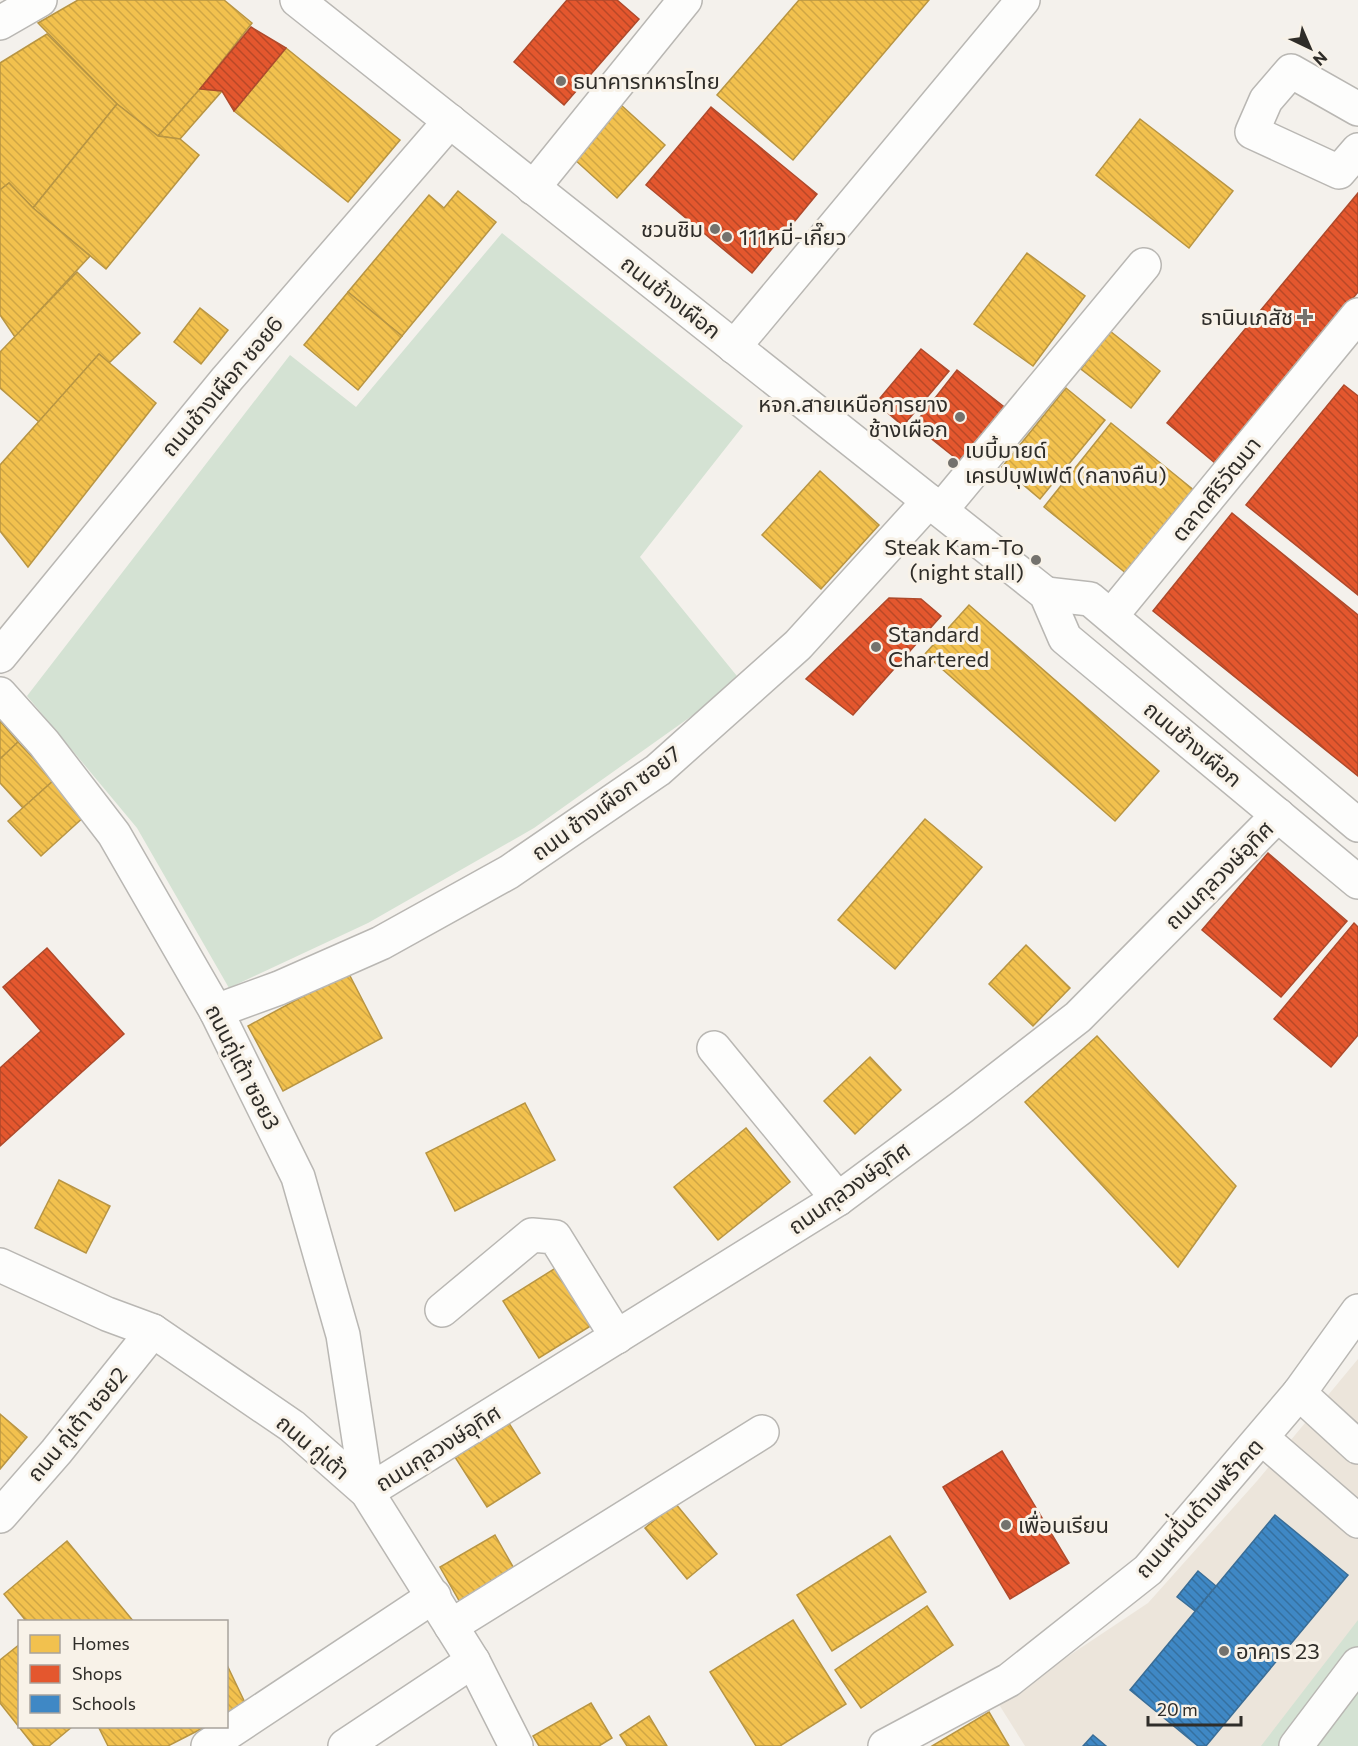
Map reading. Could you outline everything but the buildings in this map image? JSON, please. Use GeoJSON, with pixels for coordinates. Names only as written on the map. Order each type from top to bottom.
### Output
{"type":"FeatureCollection","features":[{"type":"Feature","properties":{"kind":"street"},"geometry":{"type":"LineString","coordinates":[[0,23],[40,0]]}},
{"type":"Feature","properties":{"kind":"street","name":"ถนนช้างเผือก"},"geometry":{"type":"LineString","coordinates":[[297,0],[1046,594],[1065,638],[1358,882]]}},
{"type":"Feature","properties":{"kind":"street"},"geometry":{"type":"LineString","coordinates":[[533,188],[685,0]]}},
{"type":"Feature","properties":{"kind":"street"},"geometry":{"type":"LineString","coordinates":[[734,347],[1023,0]]}},
{"type":"Feature","properties":{"kind":"street"},"geometry":{"type":"LineString","coordinates":[[1358,109],[1292,71],[1266,100],[1252,132],[1339,172],[1358,150]]}},
{"type":"Feature","properties":{"kind":"street","name":"ถนนช้างเผือก ซอย6"},"geometry":{"type":"LineString","coordinates":[[0,656],[226,379],[450,121]]}},
{"type":"Feature","properties":{"kind":"street","name":"ถนน ช้างเผือก ซอย7"},"geometry":{"type":"LineString","coordinates":[[216,1011],[279,988],[381,943],[509,873],[658,770],[798,645],[935,506],[1144,265]]}},
{"type":"Feature","properties":{"kind":"street","name":"ตลาดศิริวัฒนา"},"geometry":{"type":"LineString","coordinates":[[1111,616],[1358,315]]}},
{"type":"Feature","properties":{"kind":"street","name":"ถนนช้างเผือก"},"geometry":{"type":"LineString","coordinates":[[1046,594],[1090,599],[1358,825]]}},
{"type":"Feature","properties":{"kind":"street","name":"ถนนกู่เต้า ซอย3"},"geometry":{"type":"LineString","coordinates":[[0,694],[44,742],[114,834],[216,1011],[298,1177],[343,1335],[367,1492]]}},
{"type":"Feature","properties":{"kind":"street","name":"ถนนกุลวงษ์อุทิศ"},"geometry":{"type":"LineString","coordinates":[[367,1492],[838,1199],[1078,1017],[1278,815]]}},
{"type":"Feature","properties":{"kind":"street"},"geometry":{"type":"LineString","coordinates":[[714,1048],[838,1199]]}},
{"type":"Feature","properties":{"kind":"street"},"geometry":{"type":"LineString","coordinates":[[442,1310],[532,1235],[555,1237],[617,1337]]}},
{"type":"Feature","properties":{"kind":"street","name":"ถนน กู่เต้า"},"geometry":{"type":"LineString","coordinates":[[0,1265],[107,1314],[153,1331],[292,1426],[367,1492],[434,1596],[472,1661],[516,1746]]}},
{"type":"Feature","properties":{"kind":"street","name":"ถนนหมื่่นด้ามพร้าคต"},"geometry":{"type":"LineString","coordinates":[[885,1746],[1009,1680],[1148,1570],[1299,1393],[1358,1311]]}},
{"type":"Feature","properties":{"kind":"street","name":"ถนน กู่เต้า ซอย2"},"geometry":{"type":"LineString","coordinates":[[0,1515],[56,1452],[153,1331]]}},
{"type":"Feature","properties":{"kind":"street"},"geometry":{"type":"LineString","coordinates":[[1299,1393],[1358,1447]]}},
{"type":"Feature","properties":{"kind":"street"},"geometry":{"type":"LineString","coordinates":[[451,1626],[762,1432]]}},
{"type":"Feature","properties":{"kind":"street"},"geometry":{"type":"LineString","coordinates":[[1262,1438],[1358,1521]]}},
{"type":"Feature","properties":{"kind":"street"},"geometry":{"type":"LineString","coordinates":[[208,1746],[434,1596]]}},
{"type":"Feature","properties":{"kind":"street"},"geometry":{"type":"LineString","coordinates":[[345,1746],[472,1661]]}},
{"type":"Feature","properties":{"kind":"street"},"geometry":{"type":"LineString","coordinates":[[1296,1746],[1358,1664]]}},
{"type":"Feature","properties":{"kind":"shaded area"},"geometry":{"type":"Polygon","coordinates":[[[1358,1359],[1358,1746],[1025,1746],[998,1703],[1148,1603],[1257,1481],[1358,1359]]]}},
{"type":"Feature","properties":{"kind":"green space"},"geometry":{"type":"Polygon","coordinates":[[[502,233],[743,426],[640,557],[741,681],[534,828],[368,923],[229,988],[137,828],[27,696],[290,355],[356,407],[502,233]]]}},
{"type":"Feature","properties":{"kind":"green space"},"geometry":{"type":"Polygon","coordinates":[[[1358,1620],[1358,1746],[1261,1746],[1358,1620]]]}},
{"type":"Feature","properties":{"kind":"place","name":"ธนาคารทหารไทย"},"geometry":{"type":"Point","coordinates":[561,81]}},
{"type":"Feature","properties":{"kind":"place","name":"ชวนชิม"},"geometry":{"type":"Point","coordinates":[715,229]}},
{"type":"Feature","properties":{"kind":"place","name":"111หมี่-เกี๊ยว"},"geometry":{"type":"Point","coordinates":[727,237]}},
{"type":"Feature","properties":{"kind":"place","name":"ธานินเภสัช"},"geometry":{"type":"Point","coordinates":[1305,317]}},
{"type":"Feature","properties":{"kind":"place","name":"หจก.สายเหนือการยาง ช้างเผือก"},"geometry":{"type":"Point","coordinates":[960,417]}},
{"type":"Feature","properties":{"kind":"place","name":"เบบี้มายด์ เครปบุฟเฟต์ (กลางคืน)"},"geometry":{"type":"Point","coordinates":[953,463]}},
{"type":"Feature","properties":{"kind":"place","name":"Steak Kam-To (night stall)"},"geometry":{"type":"Point","coordinates":[1036,560]}},
{"type":"Feature","properties":{"kind":"place","name":"Standard Chartered"},"geometry":{"type":"Point","coordinates":[876,647]}},
{"type":"Feature","properties":{"kind":"place","name":"เพื่อนเรียน"},"geometry":{"type":"Point","coordinates":[1006,1525]}},
{"type":"Feature","properties":{"kind":"place","name":"อาคาร 23"},"geometry":{"type":"Point","coordinates":[1224,1651]}}]}
